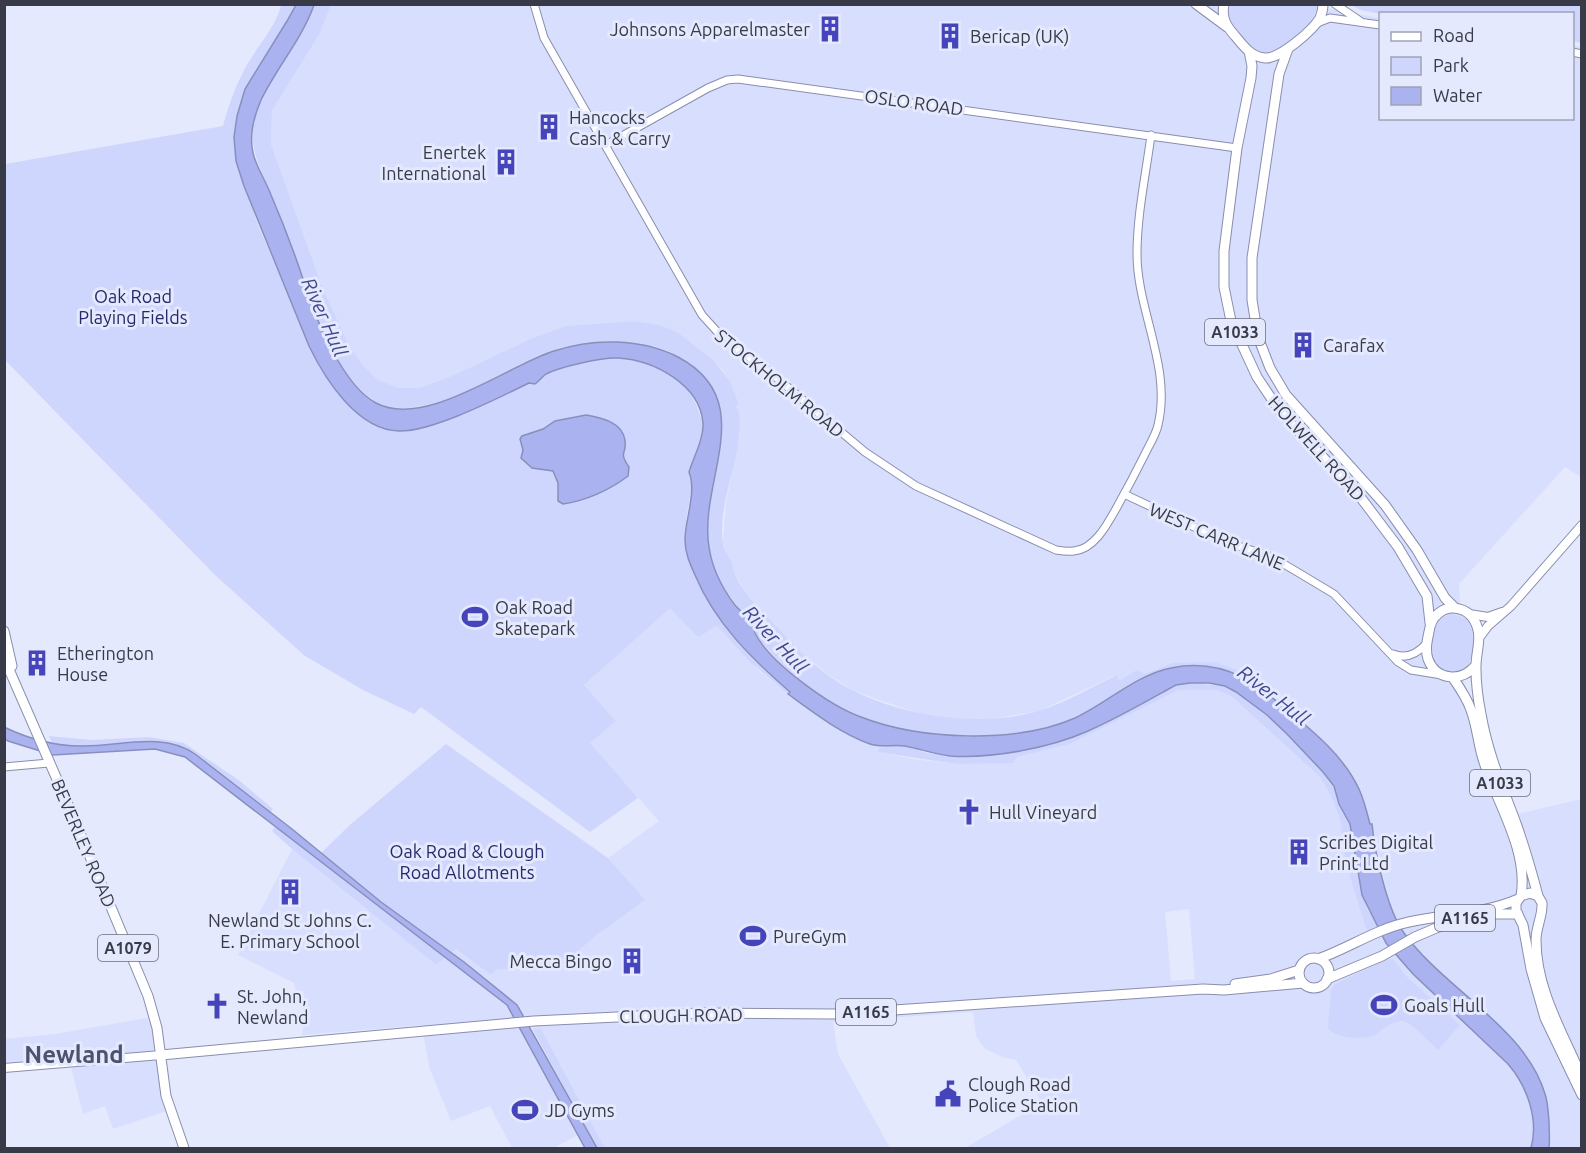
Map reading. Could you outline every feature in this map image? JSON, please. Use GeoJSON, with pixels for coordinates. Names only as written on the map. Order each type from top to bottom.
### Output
{"type":"FeatureCollection","features":[{"type":"Feature","properties":{"kind":"main road"},"geometry":{"type":"LineString","coordinates":[[1196,4],[1227,27],[1249,51],[1259,57],[1269,58],[1288,49],[1317,23],[1322,14],[1323,4]]}},
{"type":"Feature","properties":{"kind":"main road"},"geometry":{"type":"LineString","coordinates":[[1224,4],[1223,14],[1227,27]]}},
{"type":"Feature","properties":{"kind":"main road","name":"HOLWELL ROAD"},"geometry":{"type":"LineString","coordinates":[[1288,49],[1279,74],[1252,258],[1252,300],[1258,337],[1270,368],[1286,395],[1385,505],[1417,550],[1444,598],[1455,608]]}},
{"type":"Feature","properties":{"kind":"main road","name":"HOLWELL ROAD"},"geometry":{"type":"LineString","coordinates":[[1249,51],[1252,66],[1251,78],[1237,148],[1223,262],[1225,298],[1235,331],[1257,377],[1281,413],[1358,494],[1398,547],[1427,596],[1430,623]]}},
{"type":"Feature","properties":{"kind":"main road"},"geometry":{"type":"LineString","coordinates":[[1479,638],[1488,626],[1511,606],[1581,525]]}},
{"type":"Feature","properties":{"kind":"main road"},"geometry":{"type":"LineString","coordinates":[[1469,614],[1488,617],[1497,615],[1511,606]]}},
{"type":"Feature","properties":{"kind":"main road"},"geometry":{"type":"LineString","coordinates":[[1430,623],[1442,611],[1455,608]]}},
{"type":"Feature","properties":{"kind":"main road","name":"A1033"},"geometry":{"type":"LineString","coordinates":[[1455,608],[1469,614]]}},
{"type":"Feature","properties":{"kind":"main road"},"geometry":{"type":"LineString","coordinates":[[1469,614],[1476,622],[1479,638]]}},
{"type":"Feature","properties":{"kind":"main road","name":"A1033"},"geometry":{"type":"LineString","coordinates":[[1430,623],[1427,643],[1429,662],[1442,675]]}},
{"type":"Feature","properties":{"kind":"main road","name":"BEVERLEY ROAD"},"geometry":{"type":"LineString","coordinates":[[4,631],[14,677]]}},
{"type":"Feature","properties":{"kind":"main road","name":"A1033"},"geometry":{"type":"LineString","coordinates":[[1479,638],[1475,666],[1481,718],[1491,759],[1516,825],[1538,896]]}},
{"type":"Feature","properties":{"kind":"main road","name":"BEVERLEY ROAD"},"geometry":{"type":"LineString","coordinates":[[4,658],[148,996],[157,1028],[166,1096],[183,1149]]}},
{"type":"Feature","properties":{"kind":"main road"},"geometry":{"type":"LineString","coordinates":[[1442,675],[1453,678],[1466,674],[1475,666]]}},
{"type":"Feature","properties":{"kind":"main road","name":"A1033"},"geometry":{"type":"LineString","coordinates":[[1453,678],[1467,698],[1483,761],[1511,832],[1523,874],[1519,898]]}},
{"type":"Feature","properties":{"kind":"main road"},"geometry":{"type":"LineString","coordinates":[[1581,1078],[1549,1004],[1541,978],[1536,941],[1542,903],[1538,896],[1530,893],[1519,898],[1516,907],[1527,944],[1531,969],[1545,1018],[1581,1095]]}},
{"type":"Feature","properties":{"kind":"main road","name":"A1165"},"geometry":{"type":"LineString","coordinates":[[1299,970],[1306,960],[1318,959],[1373,934],[1408,922],[1497,906],[1519,898]]}},
{"type":"Feature","properties":{"kind":"main road"},"geometry":{"type":"LineString","coordinates":[[1519,915],[1531,920],[1541,913]]}},
{"type":"Feature","properties":{"kind":"main road","name":"A1165"},"geometry":{"type":"LineString","coordinates":[[1303,984],[1311,988],[1318,987],[1325,983],[1327,978],[1382,956],[1415,937],[1448,923],[1474,916],[1519,915]]}},
{"type":"Feature","properties":{"kind":"main road"},"geometry":{"type":"LineString","coordinates":[[1318,959],[1328,968],[1327,978]]}},
{"type":"Feature","properties":{"kind":"main road"},"geometry":{"type":"LineString","coordinates":[[1299,970],[1299,977],[1303,984]]}},
{"type":"Feature","properties":{"kind":"main road","name":"CLOUGH ROAD"},"geometry":{"type":"LineString","coordinates":[[160,1055],[512,1023],[700,1013],[836,1014],[1203,989],[1271,979],[1299,970]]}},
{"type":"Feature","properties":{"kind":"main road","name":"CLOUGH ROAD"},"geometry":{"type":"LineString","coordinates":[[1203,989],[1224,990],[1303,984]]}},
{"type":"Feature","properties":{"kind":"main road"},"geometry":{"type":"LineString","coordinates":[[4,1068],[160,1055]]}},
{"type":"Feature","properties":{"kind":"street","name":"STOCKHOLM ROAD"},"geometry":{"type":"LineString","coordinates":[[534,4],[544,38],[702,315],[722,337],[772,374],[865,452],[916,486],[1056,550],[1077,551],[1092,544],[1109,521],[1157,430],[1161,404],[1160,382],[1138,276],[1137,253],[1138,229],[1151,135]]}},
{"type":"Feature","properties":{"kind":"street"},"geometry":{"type":"LineString","coordinates":[[1335,4],[1363,23]]}},
{"type":"Feature","properties":{"kind":"street"},"geometry":{"type":"LineString","coordinates":[[1317,23],[1330,18],[1379,25]]}},
{"type":"Feature","properties":{"kind":"street","name":"OSLO ROAD"},"geometry":{"type":"LineString","coordinates":[[606,145],[708,88],[727,80],[738,79],[1237,148]]}},
{"type":"Feature","properties":{"kind":"street","name":"WEST CARR LANE"},"geometry":{"type":"LineString","coordinates":[[1124,494],[1226,542],[1272,557],[1334,594],[1398,662],[1411,670],[1442,675]]}},
{"type":"Feature","properties":{"kind":"street"},"geometry":{"type":"LineString","coordinates":[[1388,651],[1397,656],[1410,656],[1421,650],[1427,643]]}},
{"type":"Feature","properties":{"kind":"street"},"geometry":{"type":"LineString","coordinates":[[4,767],[48,759]]}},
{"type":"Feature","properties":{"kind":"shaded area"},"geometry":{"type":"Polygon","coordinates":[[[331,5],[1230,5],[1228,9],[1314,16],[1318,7],[1379,18],[1379,120],[1574,120],[1574,46],[1581,47],[1581,477],[1565,467],[1459,584],[1461,616],[1453,614],[1460,673],[1475,709],[1484,751],[1509,816],[1581,799],[1581,1148],[1549,1148],[1545,1092],[1525,1054],[1474,1002],[1436,969],[1403,932],[1392,909],[1372,824],[1353,779],[1328,746],[1260,688],[1237,675],[1240,671],[1172,663],[1144,674],[1135,673],[1119,681],[1116,675],[1039,711],[991,719],[965,720],[928,716],[879,700],[853,690],[826,673],[796,648],[746,593],[735,575],[723,542],[726,502],[740,436],[735,408],[739,404],[730,381],[722,370],[680,334],[633,321],[565,326],[419,388],[398,388],[377,379],[361,363],[349,345],[323,289],[271,144],[272,111],[320,33],[331,5]]]}},
{"type":"Feature","properties":{"kind":"shaded area"},"geometry":{"type":"Polygon","coordinates":[[[670,607],[698,636],[717,626],[760,672],[815,714],[848,735],[881,747],[878,752],[913,759],[956,764],[1017,757],[1070,744],[1179,690],[1216,690],[1232,697],[1320,777],[1330,794],[1340,819],[1367,930],[1378,927],[1386,943],[1413,974],[1519,1077],[1531,1107],[1533,1128],[1531,1148],[965,1148],[1042,1103],[1016,1060],[1002,1057],[984,1048],[976,1036],[973,1012],[833,1022],[838,1054],[890,1148],[605,1148],[541,1030],[533,1030],[533,1020],[515,1022],[578,1135],[553,1148],[512,1148],[490,1106],[451,1121],[429,1067],[422,1025],[302,1035],[306,1009],[303,991],[296,991],[294,983],[238,955],[292,849],[436,965],[456,949],[491,975],[496,970],[563,964],[644,900],[608,858],[659,821],[589,743],[616,721],[584,685],[670,607]],[[1189,909],[1165,912],[1171,981],[1195,979],[1189,909]]]}},
{"type":"Feature","properties":{"kind":"shaded area"},"geometry":{"type":"Polygon","coordinates":[[[158,1016],[172,1109],[113,1129],[105,1106],[83,1114],[69,1059],[6,1062],[4,1039],[55,1034],[158,1016]]]}},
{"type":"Feature","properties":{"kind":"green space","name":"Oak Road Playing Fields"},"geometry":{"type":"Polygon","coordinates":[[[281,5],[296,5],[245,89],[234,137],[236,161],[259,227],[318,364],[331,384],[358,412],[375,424],[398,431],[419,429],[476,408],[529,383],[535,383],[545,375],[565,367],[605,358],[645,363],[662,371],[680,381],[689,391],[697,406],[703,424],[686,520],[761,667],[790,692],[788,694],[750,662],[717,626],[698,637],[670,608],[584,685],[616,721],[590,743],[638,798],[590,832],[421,707],[414,714],[363,690],[305,656],[216,576],[5,360],[5,164],[223,126],[239,79],[279,13],[281,5]],[[586,415],[555,421],[520,439],[522,454],[530,466],[552,471],[558,483],[558,501],[619,483],[628,464],[623,457],[625,443],[617,431],[610,423],[586,415]]]}},
{"type":"Feature","properties":{"kind":"green space"},"geometry":{"type":"Polygon","coordinates":[[[314,5],[331,5],[320,33],[272,111],[271,144],[323,289],[349,345],[361,363],[377,379],[398,388],[419,388],[565,326],[633,321],[660,325],[680,334],[713,360],[730,381],[739,404],[735,407],[738,409],[740,426],[738,442],[722,526],[723,545],[736,577],[756,605],[813,663],[847,687],[872,699],[899,708],[957,718],[1013,717],[1048,708],[1117,675],[1119,681],[1137,670],[1144,674],[1172,663],[1214,662],[1240,671],[1237,675],[1211,668],[1188,666],[1168,669],[1133,685],[1074,718],[1031,731],[980,736],[955,735],[906,730],[884,725],[848,712],[800,681],[760,640],[751,622],[722,584],[713,564],[708,543],[708,523],[719,458],[721,415],[716,396],[705,379],[677,356],[652,346],[627,346],[530,361],[462,393],[431,404],[396,409],[370,398],[346,373],[320,329],[253,144],[256,111],[263,95],[308,20],[314,5]]]}},
{"type":"Feature","properties":{"kind":"green space"},"geometry":{"type":"Polygon","coordinates":[[[1230,5],[1318,5],[1318,7],[1310,23],[1275,53],[1267,53],[1249,45],[1235,30],[1229,13],[1230,5]]]}},
{"type":"Feature","properties":{"kind":"green space"},"geometry":{"type":"Polygon","coordinates":[[[1351,5],[1581,5],[1581,43],[1574,41],[1574,12],[1379,14],[1351,5]]]}},
{"type":"Feature","properties":{"kind":"green space"},"geometry":{"type":"Polygon","coordinates":[[[1453,614],[1469,622],[1474,642],[1472,658],[1465,670],[1449,674],[1441,669],[1435,660],[1432,637],[1436,626],[1443,618],[1453,614]]]}},
{"type":"Feature","properties":{"kind":"green space"},"geometry":{"type":"Polygon","coordinates":[[[1190,683],[1225,686],[1236,692],[1267,715],[1287,734],[1334,786],[1339,804],[1350,824],[1367,908],[1378,927],[1367,931],[1347,867],[1340,819],[1320,777],[1232,697],[1216,690],[1179,690],[1070,744],[1017,757],[1013,763],[956,764],[877,752],[881,747],[887,745],[906,746],[927,753],[952,756],[1015,751],[1059,742],[1176,685],[1190,683]]]}},
{"type":"Feature","properties":{"kind":"green space"},"geometry":{"type":"Polygon","coordinates":[[[49,736],[91,740],[149,737],[184,743],[240,781],[273,809],[270,813],[187,749],[159,742],[82,747],[53,745],[49,736]]]}},
{"type":"Feature","properties":{"kind":"green space","name":"Oak Road & Clough Road Allotments"},"geometry":{"type":"Polygon","coordinates":[[[446,744],[608,858],[645,900],[597,935],[563,964],[496,970],[491,975],[456,949],[451,953],[320,854],[351,824],[446,744]]]}},
{"type":"Feature","properties":{"kind":"green space"},"geometry":{"type":"Polygon","coordinates":[[[276,826],[446,957],[436,965],[292,849],[272,831],[276,826]]]}},
{"type":"Feature","properties":{"kind":"green space","name":"Goals Hull"},"geometry":{"type":"Polygon","coordinates":[[[1393,959],[1407,977],[1460,1025],[1438,1050],[1415,1028],[1401,1021],[1372,1036],[1361,1038],[1342,1036],[1328,1028],[1331,990],[1335,984],[1385,960],[1393,959]]]}},
{"type":"Feature","properties":{"kind":"green space"},"geometry":{"type":"Polygon","coordinates":[[[541,1029],[605,1148],[597,1148],[533,1030],[541,1029]]]}},
{"type":"Feature","properties":{"kind":"water"},"geometry":{"type":"Polygon","coordinates":[[[296,5],[314,5],[303,30],[274,76],[256,112],[252,139],[253,153],[285,229],[324,335],[342,368],[364,394],[376,403],[396,409],[418,408],[465,392],[554,351],[601,342],[633,343],[678,357],[703,375],[716,396],[721,419],[720,444],[708,522],[710,555],[722,585],[735,605],[751,622],[763,645],[787,670],[833,703],[861,717],[885,725],[911,731],[968,736],[1025,732],[1075,718],[1146,677],[1180,666],[1216,668],[1234,673],[1252,683],[1313,732],[1344,764],[1352,776],[1362,797],[1370,824],[1372,824],[1383,881],[1398,923],[1420,953],[1502,1029],[1535,1070],[1547,1100],[1549,1148],[1531,1148],[1533,1126],[1530,1103],[1521,1082],[1508,1064],[1413,974],[1386,943],[1362,895],[1350,824],[1339,804],[1334,786],[1287,734],[1267,715],[1236,692],[1225,686],[1209,683],[1176,685],[1110,721],[1073,737],[1002,754],[950,756],[905,746],[870,744],[838,728],[788,694],[790,692],[736,639],[703,592],[688,558],[685,540],[692,488],[689,472],[700,442],[703,423],[700,409],[693,397],[672,377],[659,369],[632,360],[602,359],[552,371],[535,384],[529,383],[465,413],[413,430],[399,431],[384,428],[369,422],[356,412],[333,387],[309,346],[236,161],[234,137],[245,89],[296,5]]]}},
{"type":"Feature","properties":{"kind":"water"},"geometry":{"type":"Polygon","coordinates":[[[586,415],[605,419],[620,429],[625,440],[623,455],[629,467],[628,476],[597,494],[563,504],[558,501],[558,483],[553,471],[532,468],[521,458],[523,450],[520,439],[555,421],[586,415]]]}},
{"type":"Feature","properties":{"kind":"water"},"geometry":{"type":"Polygon","coordinates":[[[4,727],[32,738],[61,745],[95,746],[154,742],[182,747],[195,754],[381,902],[464,962],[517,1005],[597,1148],[585,1148],[507,1005],[185,757],[155,749],[53,755],[8,741],[5,739],[4,727]]]}},
{"type":"Feature","properties":{"kind":"place","name":"Johnsons Apparelmaster"},"geometry":{"type":"Point","coordinates":[830,29]}},
{"type":"Feature","properties":{"kind":"place","name":"Bericap (UK)"},"geometry":{"type":"Point","coordinates":[950,36]}},
{"type":"Feature","properties":{"kind":"place","name":"Hancocks Cash & Carry"},"geometry":{"type":"Point","coordinates":[549,127]}},
{"type":"Feature","properties":{"kind":"place","name":"Enertek International"},"geometry":{"type":"Point","coordinates":[506,162]}},
{"type":"Feature","properties":{"kind":"place","name":"Carafax"},"geometry":{"type":"Point","coordinates":[1303,345]}},
{"type":"Feature","properties":{"kind":"place","name":"Oak Road Skatepark"},"geometry":{"type":"Point","coordinates":[475,617]}},
{"type":"Feature","properties":{"kind":"place","name":"Etherington House"},"geometry":{"type":"Point","coordinates":[37,663]}},
{"type":"Feature","properties":{"kind":"place","name":"Hull Vineyard"},"geometry":{"type":"Point","coordinates":[969,812]}},
{"type":"Feature","properties":{"kind":"place","name":"Scribes Digital Print Ltd"},"geometry":{"type":"Point","coordinates":[1299,852]}},
{"type":"Feature","properties":{"kind":"place","name":"Newland St Johns C. E. Primary School"},"geometry":{"type":"Point","coordinates":[290,892]}},
{"type":"Feature","properties":{"kind":"place","name":"PureGym"},"geometry":{"type":"Point","coordinates":[753,936]}},
{"type":"Feature","properties":{"kind":"place","name":"Mecca Bingo"},"geometry":{"type":"Point","coordinates":[632,961]}},
{"type":"Feature","properties":{"kind":"place","name":"Goals Hull"},"geometry":{"type":"Point","coordinates":[1384,1005]}},
{"type":"Feature","properties":{"kind":"place","name":"St. John, Newland"},"geometry":{"type":"Point","coordinates":[217,1006]}},
{"type":"Feature","properties":{"kind":"place","name":"Clough Road Police Station"},"geometry":{"type":"Point","coordinates":[948,1094]}},
{"type":"Feature","properties":{"kind":"place","name":"JD Gyms"},"geometry":{"type":"Point","coordinates":[525,1110]}},
{"type":"Feature","properties":{"kind":"district","name":"Newland"},"geometry":{"type":"Point","coordinates":[74,1054]}},
{"type":"Feature","properties":{"kind":"water label","name":"River Hull"},"geometry":{"type":"Point","coordinates":[325,317]}},
{"type":"Feature","properties":{"kind":"water label","name":"River Hull"},"geometry":{"type":"Point","coordinates":[776,639]}},
{"type":"Feature","properties":{"kind":"water label","name":"River Hull"},"geometry":{"type":"Point","coordinates":[1274,695]}}]}
